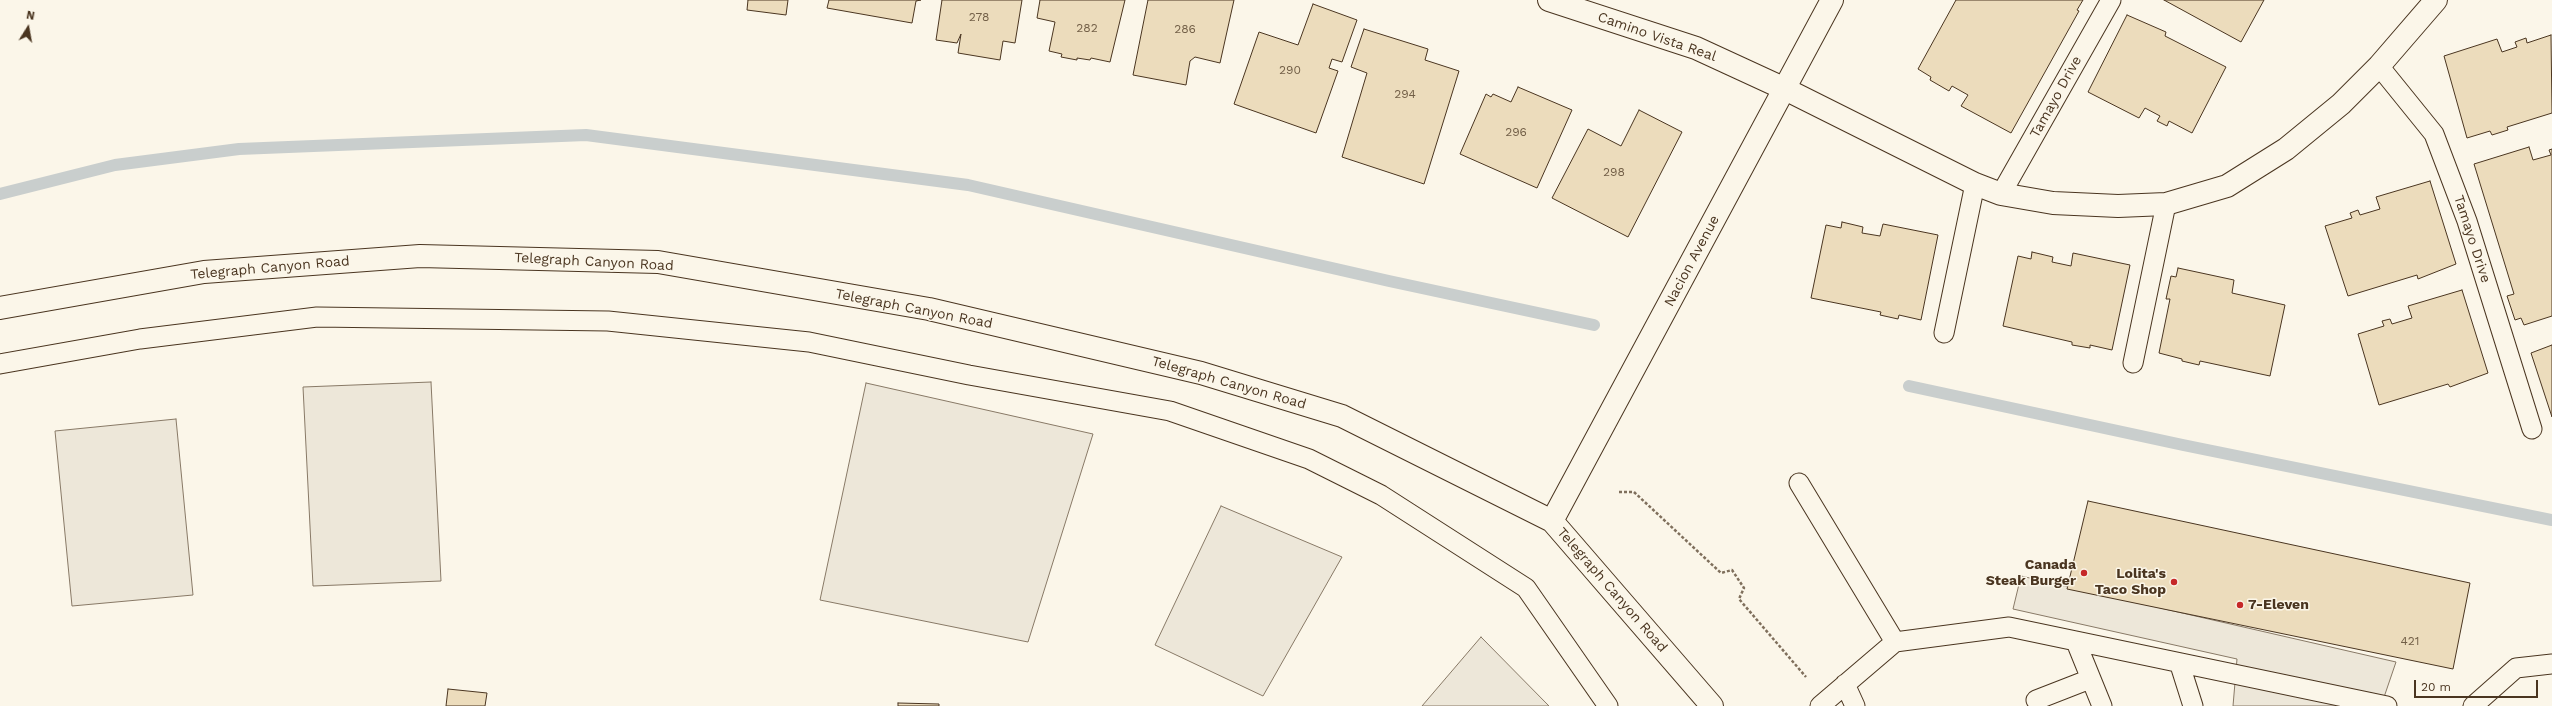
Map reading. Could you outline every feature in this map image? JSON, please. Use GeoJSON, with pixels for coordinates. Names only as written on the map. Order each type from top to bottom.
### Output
{"type":"FeatureCollection","features":[{"type":"Feature","properties":{"kind":"street","name":"Camino Vista Real"},"geometry":{"type":"LineString","coordinates":[[1549,0],[1696,48],[1785,89]]}},
{"type":"Feature","properties":{"kind":"street","name":"Nacion Avenue"},"geometry":{"type":"LineString","coordinates":[[1552,521],[1832,0]]}},
{"type":"Feature","properties":{"kind":"street"},"geometry":{"type":"LineString","coordinates":[[1785,89],[1974,184],[2001,194],[2053,203],[2118,206],[2166,204],[2227,186],[2286,149],[2341,104],[2379,66],[2436,0]]}},
{"type":"Feature","properties":{"kind":"street","name":"Telegraph Canyon Road"},"geometry":{"type":"LineString","coordinates":[[0,308],[204,272],[420,256],[658,262],[929,310],[1201,373],[1342,416],[1552,521],[1708,705]]}},
{"type":"Feature","properties":{"kind":"lane","name":"Tamayo Drive"},"geometry":{"type":"LineString","coordinates":[[2001,194],[2111,0]]}},
{"type":"Feature","properties":{"kind":"lane","name":"Tamayo Drive"},"geometry":{"type":"LineString","coordinates":[[2379,66],[2434,134],[2467,221],[2532,429]]}},
{"type":"Feature","properties":{"kind":"lane"},"geometry":{"type":"LineString","coordinates":[[1944,333],[1974,184]]}},
{"type":"Feature","properties":{"kind":"lane"},"geometry":{"type":"LineString","coordinates":[[2133,363],[2166,204]]}},
{"type":"Feature","properties":{"kind":"lane"},"geometry":{"type":"LineString","coordinates":[[0,364],[140,339],[317,317],[608,321],[809,342],[969,375],[1170,411],[1309,459],[1381,495],[1526,588],[1608,706]]}},
{"type":"Feature","properties":{"kind":"lane"},"geometry":{"type":"LineString","coordinates":[[1799,483],[1895,642]]}},
{"type":"Feature","properties":{"kind":"lane"},"geometry":{"type":"LineString","coordinates":[[1822,704],[1895,642],[2009,627],[2180,665],[2387,706]]}},
{"type":"Feature","properties":{"kind":"lane"},"geometry":{"type":"LineString","coordinates":[[2076,642],[2102,706]]}},
{"type":"Feature","properties":{"kind":"lane"},"geometry":{"type":"LineString","coordinates":[[2474,706],[2516,668],[2552,664]]}},
{"type":"Feature","properties":{"kind":"lane"},"geometry":{"type":"LineString","coordinates":[[2180,665],[2194,706]]}},
{"type":"Feature","properties":{"kind":"lane"},"geometry":{"type":"LineString","coordinates":[[2036,700],[2090,679]]}},
{"type":"Feature","properties":{"kind":"lane"},"geometry":{"type":"LineString","coordinates":[[1845,684],[1855,706]]}},
{"type":"Feature","properties":{"kind":"path"},"geometry":{"type":"LineString","coordinates":[[1618,492],[1634,492],[1721,573],[1732,570],[1744,588],[1739,599],[1793,660],[1822,704]]}},
{"type":"Feature","properties":{"kind":"shaded area"},"geometry":{"type":"Polygon","coordinates":[[[431,382],[441,581],[313,586],[303,387],[431,382]]]}},
{"type":"Feature","properties":{"kind":"shaded area"},"geometry":{"type":"Polygon","coordinates":[[[866,383],[1093,434],[1028,642],[820,600],[866,383]]]}},
{"type":"Feature","properties":{"kind":"shaded area"},"geometry":{"type":"Polygon","coordinates":[[[176,419],[193,595],[72,606],[55,431],[176,419]]]}},
{"type":"Feature","properties":{"kind":"shaded area"},"geometry":{"type":"Polygon","coordinates":[[[1221,506],[1342,557],[1263,696],[1155,645],[1221,506]]]}},
{"type":"Feature","properties":{"kind":"shaded area"},"geometry":{"type":"Polygon","coordinates":[[[2021,576],[2396,662],[2381,706],[2233,706],[2237,659],[2013,609],[2021,576]]]}},
{"type":"Feature","properties":{"kind":"shaded area"},"geometry":{"type":"Polygon","coordinates":[[[1481,637],[1549,706],[1422,706],[1481,637]]]}},
{"type":"Feature","properties":{"kind":"building"},"geometry":{"type":"Polygon","coordinates":[[[748,0],[788,0],[786,15],[747,10],[748,0]]]}},
{"type":"Feature","properties":{"kind":"building"},"geometry":{"type":"Polygon","coordinates":[[[829,0],[921,0],[916,1],[912,23],[827,8],[829,0]]]}},
{"type":"Feature","properties":{"kind":"building"},"geometry":{"type":"Polygon","coordinates":[[[942,0],[1022,0],[1015,43],[1003,41],[1000,60],[958,53],[961,34],[957,43],[936,40],[942,0]]]}},
{"type":"Feature","properties":{"kind":"building"},"geometry":{"type":"Polygon","coordinates":[[[1040,0],[1125,0],[1110,62],[1091,58],[1090,60],[1077,58],[1077,60],[1061,57],[1062,54],[1049,51],[1055,22],[1037,18],[1040,0]]]}},
{"type":"Feature","properties":{"kind":"building"},"geometry":{"type":"Polygon","coordinates":[[[1148,0],[1234,0],[1220,63],[1195,57],[1190,61],[1186,85],[1133,75],[1148,0]]]}},
{"type":"Feature","properties":{"kind":"building"},"geometry":{"type":"Polygon","coordinates":[[[1956,0],[2083,0],[2077,10],[2079,11],[2011,133],[1961,106],[1968,95],[1952,86],[1949,91],[1930,80],[1931,77],[1918,69],[1956,0]]]}},
{"type":"Feature","properties":{"kind":"building"},"geometry":{"type":"Polygon","coordinates":[[[2164,0],[2264,0],[2241,42],[2164,0]]]}},
{"type":"Feature","properties":{"kind":"building"},"geometry":{"type":"Polygon","coordinates":[[[1313,4],[1357,20],[1342,62],[1332,59],[1329,68],[1338,71],[1316,133],[1234,104],[1259,32],[1298,45],[1313,4]]]}},
{"type":"Feature","properties":{"kind":"building"},"geometry":{"type":"Polygon","coordinates":[[[2127,15],[2166,32],[2165,36],[2226,67],[2192,133],[2169,121],[2167,126],[2157,121],[2160,116],[2145,108],[2139,118],[2088,92],[2127,15]]]}},
{"type":"Feature","properties":{"kind":"building"},"geometry":{"type":"Polygon","coordinates":[[[1364,29],[1428,49],[1425,60],[1459,71],[1424,184],[1342,157],[1367,73],[1351,67],[1364,29]]]}},
{"type":"Feature","properties":{"kind":"building"},"geometry":{"type":"Polygon","coordinates":[[[2551,35],[2552,113],[2507,127],[2508,130],[2492,135],[2490,131],[2467,138],[2444,56],[2497,39],[2502,52],[2517,47],[2515,42],[2526,38],[2527,43],[2551,35]]]}},
{"type":"Feature","properties":{"kind":"building"},"geometry":{"type":"Polygon","coordinates":[[[1518,87],[1572,110],[1537,188],[1460,154],[1486,94],[1491,97],[1493,94],[1511,102],[1518,87]]]}},
{"type":"Feature","properties":{"kind":"building"},"geometry":{"type":"Polygon","coordinates":[[[1639,110],[1682,132],[1628,237],[1552,198],[1588,129],[1621,146],[1639,110]]]}},
{"type":"Feature","properties":{"kind":"building"},"geometry":{"type":"Polygon","coordinates":[[[2529,147],[2533,160],[2551,155],[2549,150],[2552,149],[2552,316],[2524,325],[2521,318],[2515,320],[2507,296],[2514,294],[2474,164],[2529,147]]]}},
{"type":"Feature","properties":{"kind":"building"},"geometry":{"type":"Polygon","coordinates":[[[2430,181],[2456,264],[2418,279],[2417,275],[2348,296],[2325,226],[2352,218],[2350,213],[2358,210],[2360,215],[2380,209],[2376,197],[2430,181]]]}},
{"type":"Feature","properties":{"kind":"building"},"geometry":{"type":"Polygon","coordinates":[[[1842,222],[1863,227],[1862,233],[1880,236],[1883,224],[1938,235],[1921,320],[1899,315],[1898,319],[1880,315],[1881,312],[1811,298],[1826,225],[1841,228],[1842,222]]]}},
{"type":"Feature","properties":{"kind":"building"},"geometry":{"type":"Polygon","coordinates":[[[2032,252],[2053,257],[2052,262],[2071,266],[2073,253],[2130,265],[2112,350],[2090,345],[2090,348],[2072,345],[2072,342],[2003,326],[2018,256],[2031,259],[2032,252]]]}},
{"type":"Feature","properties":{"kind":"building"},"geometry":{"type":"Polygon","coordinates":[[[2178,268],[2234,280],[2232,293],[2285,305],[2270,376],[2200,361],[2199,365],[2159,353],[2170,299],[2166,299],[2171,276],[2176,277],[2178,268]]]}},
{"type":"Feature","properties":{"kind":"building"},"geometry":{"type":"Polygon","coordinates":[[[2462,290],[2488,373],[2450,387],[2448,384],[2379,405],[2358,334],[2384,326],[2382,321],[2390,319],[2392,324],[2412,318],[2408,306],[2462,290]]]}},
{"type":"Feature","properties":{"kind":"building"},"geometry":{"type":"Polygon","coordinates":[[[2552,345],[2552,417],[2531,353],[2552,345]]]}},
{"type":"Feature","properties":{"kind":"building"},"geometry":{"type":"Polygon","coordinates":[[[2088,501],[2470,583],[2453,669],[2067,589],[2088,501]]]}},
{"type":"Feature","properties":{"kind":"building"},"geometry":{"type":"Polygon","coordinates":[[[448,689],[487,693],[485,706],[446,706],[448,689]]]}},
{"type":"Feature","properties":{"kind":"building"},"geometry":{"type":"Polygon","coordinates":[[[898,703],[939,704],[939,706],[898,706],[898,703]]]}},
{"type":"Feature","properties":{"kind":"waterway"},"geometry":{"type":"LineString","coordinates":[[0,194],[115,165],[239,149],[586,135],[968,185],[1389,281],[1594,325]]}},
{"type":"Feature","properties":{"kind":"waterway"},"geometry":{"type":"LineString","coordinates":[[1909,386],[2183,445],[2552,520]]}},
{"type":"Feature","properties":{"kind":"place","name":"Canada Steak Burger"},"geometry":{"type":"Point","coordinates":[2084,573]}},
{"type":"Feature","properties":{"kind":"place","name":"Lolita's Taco Shop"},"geometry":{"type":"Point","coordinates":[2174,582]}},
{"type":"Feature","properties":{"kind":"place","name":"7-Eleven"},"geometry":{"type":"Point","coordinates":[2240,605]}}]}
